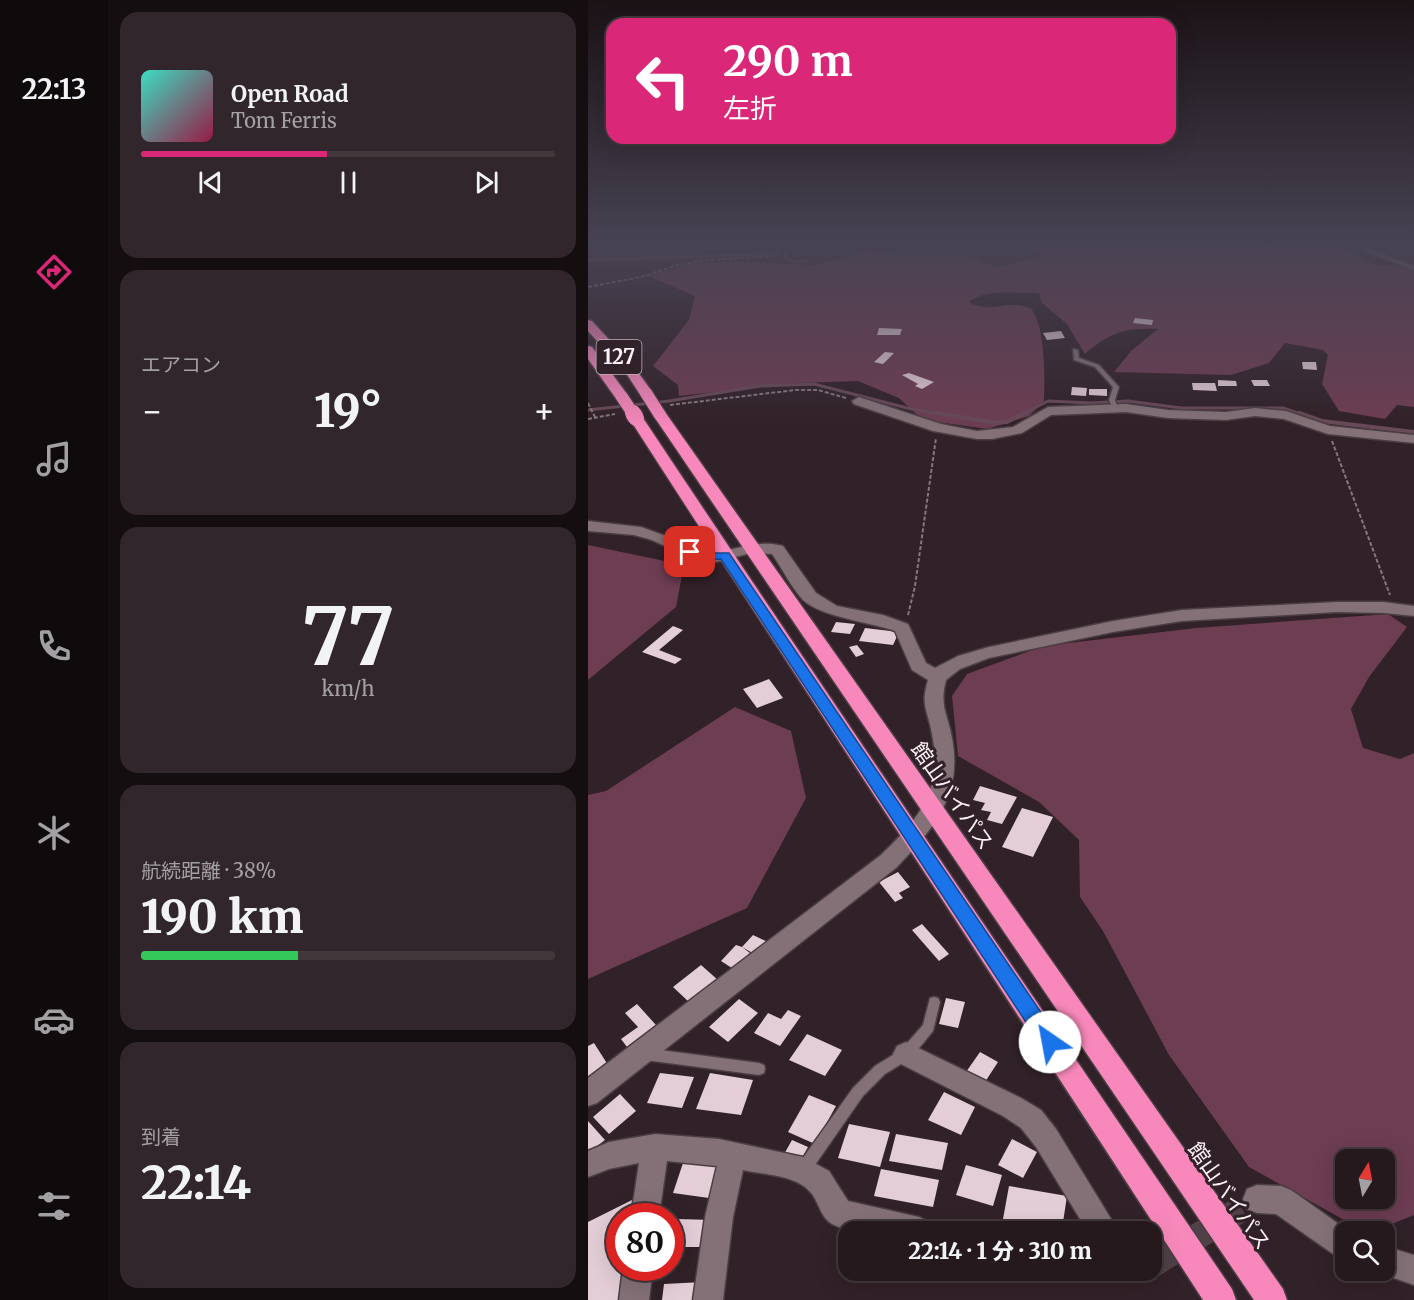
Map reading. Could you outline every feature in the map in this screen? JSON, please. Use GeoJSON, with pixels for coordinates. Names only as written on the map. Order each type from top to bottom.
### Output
{"type":"FeatureCollection","features":[{"type":"Feature","properties":{"kind":"highway","name":"館山バイパス"},"geometry":{"type":"LineString","coordinates":[[588,324],[631,371],[646,393],[665,410],[751,548],[1272,1300]]}},
{"type":"Feature","properties":{"kind":"highway","name":"127"},"geometry":{"type":"LineString","coordinates":[[588,350],[622,397],[625,416],[724,555],[832,718],[914,836],[1221,1300]]}},
{"type":"Feature","properties":{"kind":"street"},"geometry":{"type":"LineString","coordinates":[[859,401],[938,428],[977,435],[992,435],[1017,430],[1048,411],[1114,405],[1168,414],[1226,416],[1255,412],[1286,415],[1328,430],[1414,439]]}},
{"type":"Feature","properties":{"kind":"street"},"geometry":{"type":"LineString","coordinates":[[588,526],[635,530],[690,552],[707,556],[724,555],[751,548],[777,549],[810,597],[832,610],[877,619],[902,628],[918,666],[938,678]]}},
{"type":"Feature","properties":{"kind":"street"},"geometry":{"type":"LineString","coordinates":[[588,1094],[889,861],[914,836],[933,812],[940,795],[945,772],[941,730],[934,711],[938,678],[950,666],[980,655],[1076,634],[1204,614],[1320,608],[1395,608],[1414,611]]}},
{"type":"Feature","properties":{"kind":"street"},"geometry":{"type":"LineString","coordinates":[[906,1054],[1012,1107],[1031,1119],[1098,1221]]}},
{"type":"Feature","properties":{"kind":"street"},"geometry":{"type":"LineString","coordinates":[[588,1164],[626,1152],[655,1147],[686,1148],[733,1155],[803,1170],[822,1184],[827,1190],[832,1206],[840,1213],[873,1221]]}},
{"type":"Feature","properties":{"kind":"street"},"geometry":{"type":"LineString","coordinates":[[647,1203],[655,1147]]}},
{"type":"Feature","properties":{"kind":"street"},"geometry":{"type":"LineString","coordinates":[[708,1300],[719,1217],[733,1155]]}},
{"type":"Feature","properties":{"kind":"street"},"geometry":{"type":"LineString","coordinates":[[1257,1199],[1281,1200],[1335,1238]]}},
{"type":"Feature","properties":{"kind":"street"},"geometry":{"type":"LineString","coordinates":[[1395,1264],[1414,1270]]}},
{"type":"Feature","properties":{"kind":"street"},"geometry":{"type":"LineString","coordinates":[[634,1300],[636,1281]]}},
{"type":"Feature","properties":{"kind":"lane"},"geometry":{"type":"LineString","coordinates":[[1075,350],[1076,359],[1097,366],[1116,387],[1114,405]]}},
{"type":"Feature","properties":{"kind":"lane"},"geometry":{"type":"LineString","coordinates":[[803,1170],[858,1092],[880,1070],[906,1054],[929,1027],[934,1002]]}},
{"type":"Feature","properties":{"kind":"lane"},"geometry":{"type":"LineString","coordinates":[[640,1053],[759,1069]]}},
{"type":"Feature","properties":{"kind":"path"},"geometry":{"type":"LineString","coordinates":[[665,410],[795,390],[818,390],[859,401]]}},
{"type":"Feature","properties":{"kind":"path"},"geometry":{"type":"LineString","coordinates":[[589,405],[595,417]]}},
{"type":"Feature","properties":{"kind":"path"},"geometry":{"type":"LineString","coordinates":[[588,419],[625,416]]}},
{"type":"Feature","properties":{"kind":"path"},"geometry":{"type":"LineString","coordinates":[[902,628],[915,586],[938,428]]}},
{"type":"Feature","properties":{"kind":"path"},"geometry":{"type":"LineString","coordinates":[[1328,430],[1395,608]]}},
{"type":"Feature","properties":{"kind":"shaded area"},"geometry":{"type":"Polygon","coordinates":[[[692,307],[1028,307],[1038,321],[1042,343],[1044,401],[1029,416],[987,429],[937,422],[917,415],[899,398],[858,381],[799,383],[679,396],[678,385],[653,366],[689,320],[692,307]]]}},
{"type":"Feature","properties":{"kind":"shaded area"},"geometry":{"type":"Polygon","coordinates":[[[1046,307],[1414,307],[1414,407],[1397,405],[1385,419],[1339,411],[1322,384],[1328,355],[1323,350],[1285,343],[1269,363],[1231,375],[1114,372],[1131,351],[1158,329],[1136,329],[1118,333],[1085,354],[1067,324],[1046,307]]]}},
{"type":"Feature","properties":{"kind":"shaded area"},"geometry":{"type":"Polygon","coordinates":[[[588,545],[684,565],[676,607],[588,680],[588,545]]]}},
{"type":"Feature","properties":{"kind":"shaded area"},"geometry":{"type":"Polygon","coordinates":[[[1388,614],[1407,627],[1369,677],[1351,709],[1363,748],[1400,759],[1414,753],[1414,1215],[1395,1223],[1346,1221],[1249,1167],[1169,1055],[1103,931],[1080,897],[1079,840],[1039,802],[958,756],[952,696],[967,674],[1043,646],[1196,628],[1388,614]]]}},
{"type":"Feature","properties":{"kind":"shaded area"},"geometry":{"type":"Polygon","coordinates":[[[735,707],[791,731],[806,798],[747,908],[588,979],[588,795],[606,791],[735,707]]]}},
{"type":"Feature","properties":{"kind":"building"},"geometry":{"type":"Polygon","coordinates":[[[1135,318],[1153,320],[1152,325],[1133,323],[1135,318]]]}},
{"type":"Feature","properties":{"kind":"building"},"geometry":{"type":"Polygon","coordinates":[[[879,328],[902,329],[900,335],[877,335],[879,328]]]}},
{"type":"Feature","properties":{"kind":"building"},"geometry":{"type":"Polygon","coordinates":[[[1061,331],[1065,338],[1047,340],[1043,333],[1061,331]]]}},
{"type":"Feature","properties":{"kind":"building"},"geometry":{"type":"Polygon","coordinates":[[[885,352],[894,353],[883,364],[874,362],[885,352]]]}},
{"type":"Feature","properties":{"kind":"building"},"geometry":{"type":"Polygon","coordinates":[[[1302,362],[1316,362],[1317,370],[1303,369],[1302,362]]]}},
{"type":"Feature","properties":{"kind":"building"},"geometry":{"type":"Polygon","coordinates":[[[909,373],[934,382],[922,389],[915,386],[918,384],[902,375],[909,373]]]}},
{"type":"Feature","properties":{"kind":"building"},"geometry":{"type":"Polygon","coordinates":[[[1218,380],[1236,381],[1237,386],[1218,386],[1218,380]]]}},
{"type":"Feature","properties":{"kind":"building"},"geometry":{"type":"Polygon","coordinates":[[[1251,380],[1267,380],[1270,386],[1254,386],[1251,380]]]}},
{"type":"Feature","properties":{"kind":"building"},"geometry":{"type":"Polygon","coordinates":[[[1192,383],[1215,383],[1217,391],[1193,390],[1192,383]]]}},
{"type":"Feature","properties":{"kind":"building"},"geometry":{"type":"Polygon","coordinates":[[[1072,387],[1087,388],[1086,396],[1071,395],[1072,387]]]}},
{"type":"Feature","properties":{"kind":"building"},"geometry":{"type":"Polygon","coordinates":[[[1089,389],[1107,389],[1107,396],[1089,395],[1089,389]]]}},
{"type":"Feature","properties":{"kind":"building"},"geometry":{"type":"Polygon","coordinates":[[[836,622],[855,624],[850,634],[831,632],[836,622]]]}},
{"type":"Feature","properties":{"kind":"building"},"geometry":{"type":"Polygon","coordinates":[[[673,626],[683,630],[659,650],[682,659],[675,664],[642,652],[673,626]]]}},
{"type":"Feature","properties":{"kind":"building"},"geometry":{"type":"Polygon","coordinates":[[[865,628],[899,632],[893,645],[859,641],[865,628]]]}},
{"type":"Feature","properties":{"kind":"building"},"geometry":{"type":"Polygon","coordinates":[[[857,645],[864,654],[856,657],[849,647],[857,645]]]}},
{"type":"Feature","properties":{"kind":"building"},"geometry":{"type":"Polygon","coordinates":[[[769,679],[783,698],[757,708],[743,689],[769,679]]]}},
{"type":"Feature","properties":{"kind":"building"},"geometry":{"type":"Polygon","coordinates":[[[980,786],[1017,797],[1002,824],[987,820],[991,812],[981,810],[985,803],[973,800],[980,786]]]}},
{"type":"Feature","properties":{"kind":"building"},"geometry":{"type":"Polygon","coordinates":[[[1022,808],[1053,817],[1033,857],[1002,847],[1022,808]]]}},
{"type":"Feature","properties":{"kind":"building"},"geometry":{"type":"Polygon","coordinates":[[[898,872],[910,887],[899,893],[903,898],[895,902],[879,882],[898,872]]]}},
{"type":"Feature","properties":{"kind":"building"},"geometry":{"type":"Polygon","coordinates":[[[922,924],[949,954],[939,961],[912,930],[922,924]]]}},
{"type":"Feature","properties":{"kind":"building"},"geometry":{"type":"Polygon","coordinates":[[[753,935],[768,942],[756,955],[742,947],[753,935]]]}},
{"type":"Feature","properties":{"kind":"building"},"geometry":{"type":"Polygon","coordinates":[[[736,945],[750,953],[735,970],[721,961],[736,945]]]}},
{"type":"Feature","properties":{"kind":"building"},"geometry":{"type":"Polygon","coordinates":[[[701,965],[718,980],[690,1003],[673,987],[701,965]]]}},
{"type":"Feature","properties":{"kind":"building"},"geometry":{"type":"Polygon","coordinates":[[[946,998],[965,1002],[958,1028],[939,1024],[946,998]]]}},
{"type":"Feature","properties":{"kind":"building"},"geometry":{"type":"Polygon","coordinates":[[[739,999],[758,1013],[728,1042],[709,1027],[739,999]]]}},
{"type":"Feature","properties":{"kind":"building"},"geometry":{"type":"Polygon","coordinates":[[[637,1004],[656,1025],[627,1047],[621,1039],[638,1027],[625,1013],[637,1004]]]}},
{"type":"Feature","properties":{"kind":"building"},"geometry":{"type":"Polygon","coordinates":[[[788,1010],[801,1016],[780,1046],[754,1033],[768,1013],[781,1019],[788,1010]]]}},
{"type":"Feature","properties":{"kind":"building"},"geometry":{"type":"Polygon","coordinates":[[[807,1034],[842,1050],[825,1076],[789,1060],[807,1034]]]}},
{"type":"Feature","properties":{"kind":"building"},"geometry":{"type":"Polygon","coordinates":[[[594,1043],[608,1065],[588,1077],[588,1046],[594,1043]]]}},
{"type":"Feature","properties":{"kind":"building"},"geometry":{"type":"Polygon","coordinates":[[[980,1052],[998,1062],[985,1082],[966,1072],[980,1052]]]}},
{"type":"Feature","properties":{"kind":"building"},"geometry":{"type":"Polygon","coordinates":[[[660,1073],[694,1077],[682,1108],[647,1103],[660,1073]]]}},
{"type":"Feature","properties":{"kind":"building"},"geometry":{"type":"Polygon","coordinates":[[[710,1073],[753,1080],[741,1115],[696,1109],[710,1073]]]}},
{"type":"Feature","properties":{"kind":"building"},"geometry":{"type":"Polygon","coordinates":[[[944,1092],[975,1107],[961,1135],[928,1120],[944,1092]]]}},
{"type":"Feature","properties":{"kind":"building"},"geometry":{"type":"Polygon","coordinates":[[[620,1094],[636,1111],[609,1134],[593,1117],[620,1094]]]}},
{"type":"Feature","properties":{"kind":"building"},"geometry":{"type":"Polygon","coordinates":[[[809,1095],[836,1106],[815,1144],[788,1132],[809,1095]]]}},
{"type":"Feature","properties":{"kind":"building"},"geometry":{"type":"Polygon","coordinates":[[[588,1121],[605,1140],[588,1153],[588,1121]]]}},
{"type":"Feature","properties":{"kind":"building"},"geometry":{"type":"Polygon","coordinates":[[[849,1124],[890,1132],[880,1167],[838,1158],[849,1124]]]}},
{"type":"Feature","properties":{"kind":"building"},"geometry":{"type":"Polygon","coordinates":[[[896,1134],[948,1143],[942,1170],[889,1161],[896,1134]]]}},
{"type":"Feature","properties":{"kind":"building"},"geometry":{"type":"Polygon","coordinates":[[[1012,1139],[1037,1152],[1023,1178],[998,1165],[1012,1139]]]}},
{"type":"Feature","properties":{"kind":"building"},"geometry":{"type":"Polygon","coordinates":[[[792,1140],[808,1147],[799,1163],[783,1156],[792,1140]]]}},
{"type":"Feature","properties":{"kind":"building"},"geometry":{"type":"Polygon","coordinates":[[[684,1160],[720,1165],[709,1198],[673,1193],[684,1160]]]}},
{"type":"Feature","properties":{"kind":"building"},"geometry":{"type":"Polygon","coordinates":[[[966,1165],[1002,1175],[993,1206],[956,1195],[966,1165]]]}},
{"type":"Feature","properties":{"kind":"building"},"geometry":{"type":"Polygon","coordinates":[[[881,1169],[939,1180],[933,1207],[874,1196],[881,1169]]]}},
{"type":"Feature","properties":{"kind":"building"},"geometry":{"type":"Polygon","coordinates":[[[1009,1186],[1067,1196],[1063,1221],[1003,1219],[1009,1186]]]}},
{"type":"Feature","properties":{"kind":"building"},"geometry":{"type":"Polygon","coordinates":[[[640,1196],[639,1203],[626,1203],[640,1196]]]}},
{"type":"Feature","properties":{"kind":"building"},"geometry":{"type":"Polygon","coordinates":[[[606,1213],[606,1281],[629,1281],[627,1300],[588,1300],[588,1222],[606,1213]]]}},
{"type":"Feature","properties":{"kind":"building"},"geometry":{"type":"Polygon","coordinates":[[[684,1219],[713,1220],[707,1247],[684,1247],[684,1219]]]}},
{"type":"Feature","properties":{"kind":"building"},"geometry":{"type":"Polygon","coordinates":[[[703,1282],[700,1300],[662,1300],[664,1284],[703,1282]]]}},
{"type":"Feature","properties":{"kind":"waterway"},"geometry":{"type":"LineString","coordinates":[[588,410],[669,401],[760,386],[814,384],[911,409],[946,415]]}},
{"type":"Feature","properties":{"kind":"waterway"},"geometry":{"type":"LineString","coordinates":[[1021,415],[1048,401],[1092,403],[1128,401],[1181,408],[1283,408],[1303,415]]}},
{"type":"Feature","properties":{"kind":"waterway"},"geometry":{"type":"LineString","coordinates":[[937,413],[996,423],[1007,422],[1024,413]]}},
{"type":"Feature","properties":{"kind":"waterway"},"geometry":{"type":"LineString","coordinates":[[1299,413],[1322,421],[1414,432]]}},
{"type":"Feature","properties":{"kind":"tunnel"},"geometry":{"type":"LineString","coordinates":[[1162,1259],[1257,1199]]}},
{"type":"Feature","properties":{"kind":"route"},"geometry":{"type":"LineString","coordinates":[[690,552],[716,557],[724,555],[1050,1042]]}}]}
